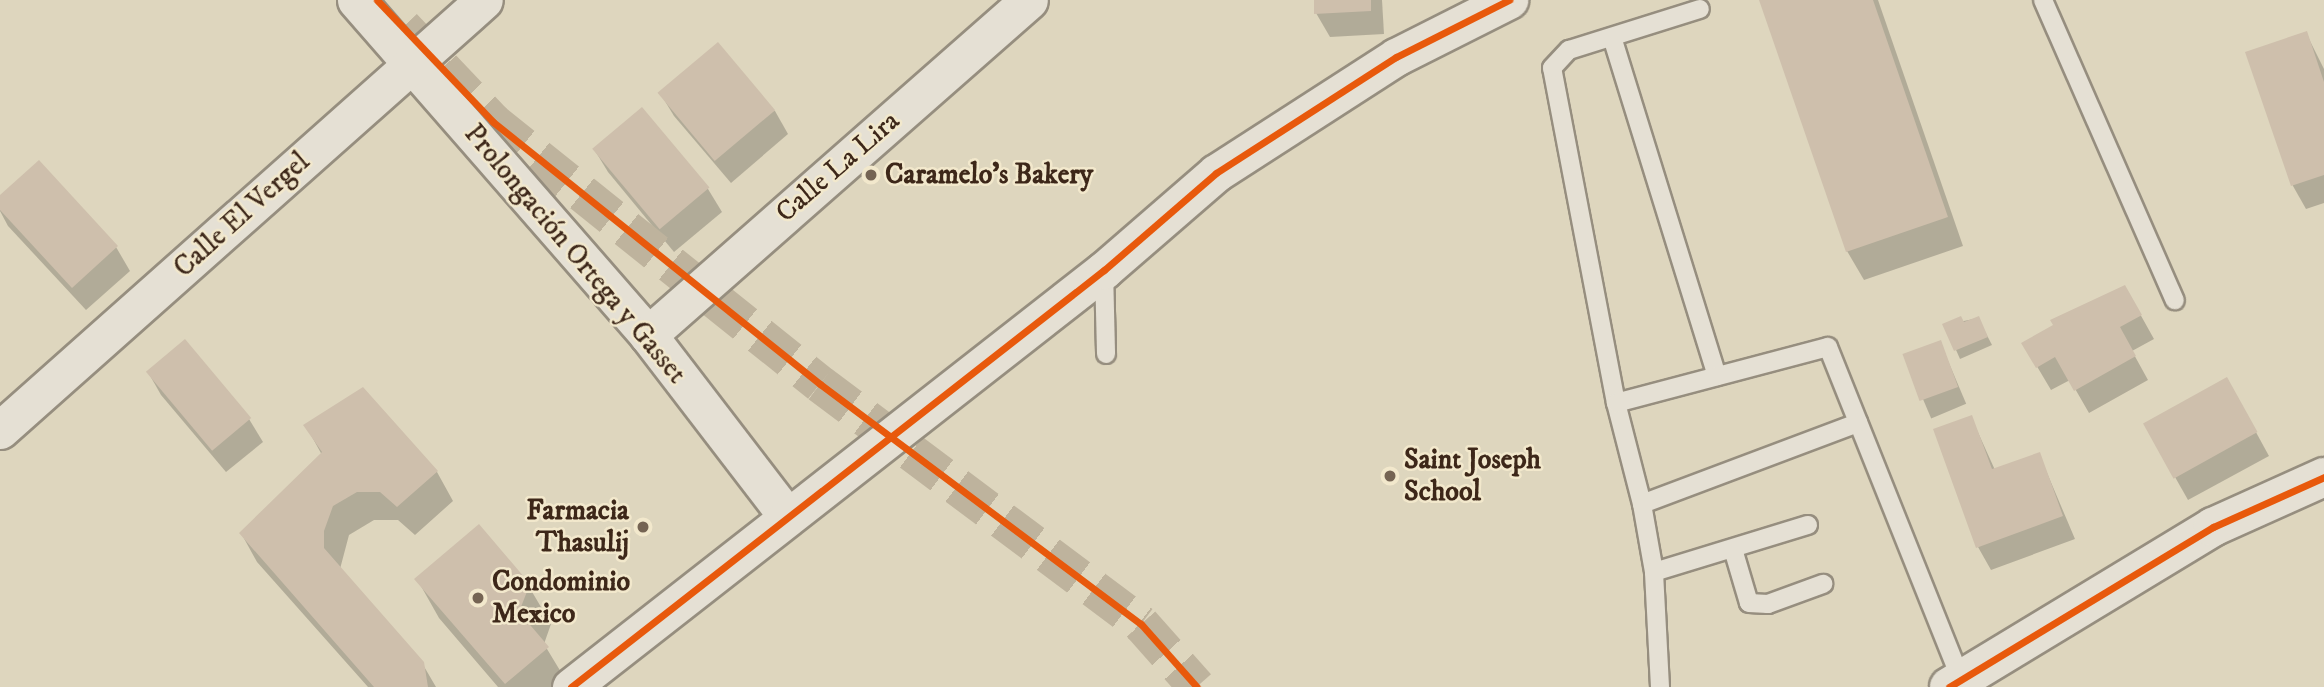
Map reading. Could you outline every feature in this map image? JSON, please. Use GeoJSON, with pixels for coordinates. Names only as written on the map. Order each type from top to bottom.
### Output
{"type":"FeatureCollection","features":[{"type":"Feature","properties":{"kind":"main road"},"geometry":{"type":"LineString","coordinates":[[1958,685],[2213,527],[2324,477]]}},
{"type":"Feature","properties":{"kind":"street","name":"Prolongación Ortega y Gasset"},"geometry":{"type":"LineString","coordinates":[[356,0],[648,335],[786,515]]}},
{"type":"Feature","properties":{"kind":"street","name":"Calle El Vergel"},"geometry":{"type":"LineString","coordinates":[[0,430],[484,0]]}},
{"type":"Feature","properties":{"kind":"street","name":"Calle La Lira"},"geometry":{"type":"LineString","coordinates":[[648,335],[1029,0]]}},
{"type":"Feature","properties":{"kind":"street"},"geometry":{"type":"LineString","coordinates":[[571,687],[786,515],[1104,270],[1216,173],[1300,115],[1396,57],[1509,0]]}},
{"type":"Feature","properties":{"kind":"lane"},"geometry":{"type":"LineString","coordinates":[[2043,0],[2175,300]]}},
{"type":"Feature","properties":{"kind":"lane"},"geometry":{"type":"LineString","coordinates":[[1660,687],[1654,572],[1642,504],[1616,403],[1552,68],[1569,50],[1700,9]]}},
{"type":"Feature","properties":{"kind":"lane"},"geometry":{"type":"LineString","coordinates":[[1612,37],[1717,376]]}},
{"type":"Feature","properties":{"kind":"lane"},"geometry":{"type":"LineString","coordinates":[[1104,270],[1106,354]]}},
{"type":"Feature","properties":{"kind":"lane"},"geometry":{"type":"LineString","coordinates":[[1616,403],[1828,347],[1958,685]]}},
{"type":"Feature","properties":{"kind":"lane"},"geometry":{"type":"LineString","coordinates":[[1642,504],[1858,423]]}},
{"type":"Feature","properties":{"kind":"lane"},"geometry":{"type":"LineString","coordinates":[[1654,572],[1808,525]]}},
{"type":"Feature","properties":{"kind":"lane"},"geometry":{"type":"LineString","coordinates":[[1733,549],[1749,603],[1768,604],[1823,584]]}},
{"type":"Feature","properties":{"kind":"building"},"geometry":{"type":"Polygon","coordinates":[[[1314,0],[1371,0],[1371,11],[1314,14],[1314,0]]]}},
{"type":"Feature","properties":{"kind":"building"},"geometry":{"type":"Polygon","coordinates":[[[1759,0],[1873,0],[1948,217],[1846,252],[1759,0]]]}},
{"type":"Feature","properties":{"kind":"building"},"geometry":{"type":"Polygon","coordinates":[[[2307,31],[2324,82],[2324,175],[2291,186],[2245,52],[2307,31]]]}},
{"type":"Feature","properties":{"kind":"building"},"geometry":{"type":"Polygon","coordinates":[[[718,42],[775,110],[715,161],[657,93],[718,42]]]}},
{"type":"Feature","properties":{"kind":"building"},"geometry":{"type":"Polygon","coordinates":[[[642,107],[709,187],[660,229],[592,149],[642,107]]]}},
{"type":"Feature","properties":{"kind":"building"},"geometry":{"type":"Polygon","coordinates":[[[39,160],[118,246],[72,288],[0,210],[0,195],[39,160]]]}},
{"type":"Feature","properties":{"kind":"building"},"geometry":{"type":"Polygon","coordinates":[[[2125,285],[2142,315],[2120,327],[2136,356],[2074,391],[2055,357],[2036,368],[2021,343],[2053,325],[2050,320],[2125,285]]]}},
{"type":"Feature","properties":{"kind":"building"},"geometry":{"type":"Polygon","coordinates":[[[1961,316],[1964,322],[1979,316],[1988,337],[1954,351],[1942,324],[1961,316]]]}},
{"type":"Feature","properties":{"kind":"building"},"geometry":{"type":"Polygon","coordinates":[[[185,339],[251,418],[212,451],[146,372],[185,339]]]}},
{"type":"Feature","properties":{"kind":"building"},"geometry":{"type":"Polygon","coordinates":[[[1941,340],[1958,387],[1920,401],[1902,354],[1941,340]]]}},
{"type":"Feature","properties":{"kind":"building"},"geometry":{"type":"Polygon","coordinates":[[[2227,377],[2258,432],[2174,479],[2143,424],[2227,377]]]}},
{"type":"Feature","properties":{"kind":"building"},"geometry":{"type":"Polygon","coordinates":[[[363,387],[438,471],[397,507],[380,492],[357,492],[333,506],[324,531],[324,548],[424,662],[428,687],[374,687],[239,533],[322,452],[303,425],[363,387]]]}},
{"type":"Feature","properties":{"kind":"building"},"geometry":{"type":"Polygon","coordinates":[[[1972,415],[1992,469],[2040,452],[2063,516],[1976,548],[1933,429],[1972,415]]]}},
{"type":"Feature","properties":{"kind":"building","name":"Condominio Mexico"},"geometry":{"type":"Polygon","coordinates":[[[479,524],[530,584],[519,612],[549,647],[505,684],[414,579],[479,524]]]}},
{"type":"Feature","properties":{"kind":"tunnel"},"geometry":{"type":"LineString","coordinates":[[403,27],[493,122],[820,384],[1141,624],[1197,687]]}},
{"type":"Feature","properties":{"kind":"cycle path"},"geometry":{"type":"LineString","coordinates":[[377,0],[493,122],[820,384],[1141,624],[1197,687]]}},
{"type":"Feature","properties":{"kind":"cycle path"},"geometry":{"type":"LineString","coordinates":[[571,687],[1104,270],[1216,173],[1396,57],[1509,0]]}},
{"type":"Feature","properties":{"kind":"cycle path"},"geometry":{"type":"LineString","coordinates":[[1949,687],[2213,527],[2324,477]]}},
{"type":"Feature","properties":{"kind":"place","name":"Caramelo's Bakery"},"geometry":{"type":"Point","coordinates":[871,175]}},
{"type":"Feature","properties":{"kind":"place","name":"Saint Joseph School"},"geometry":{"type":"Point","coordinates":[1390,476]}},
{"type":"Feature","properties":{"kind":"place","name":"Farmacia Thasulij"},"geometry":{"type":"Point","coordinates":[643,527]}},
{"type":"Feature","properties":{"kind":"place","name":"Condominio Mexico"},"geometry":{"type":"Point","coordinates":[478,598]}}]}
